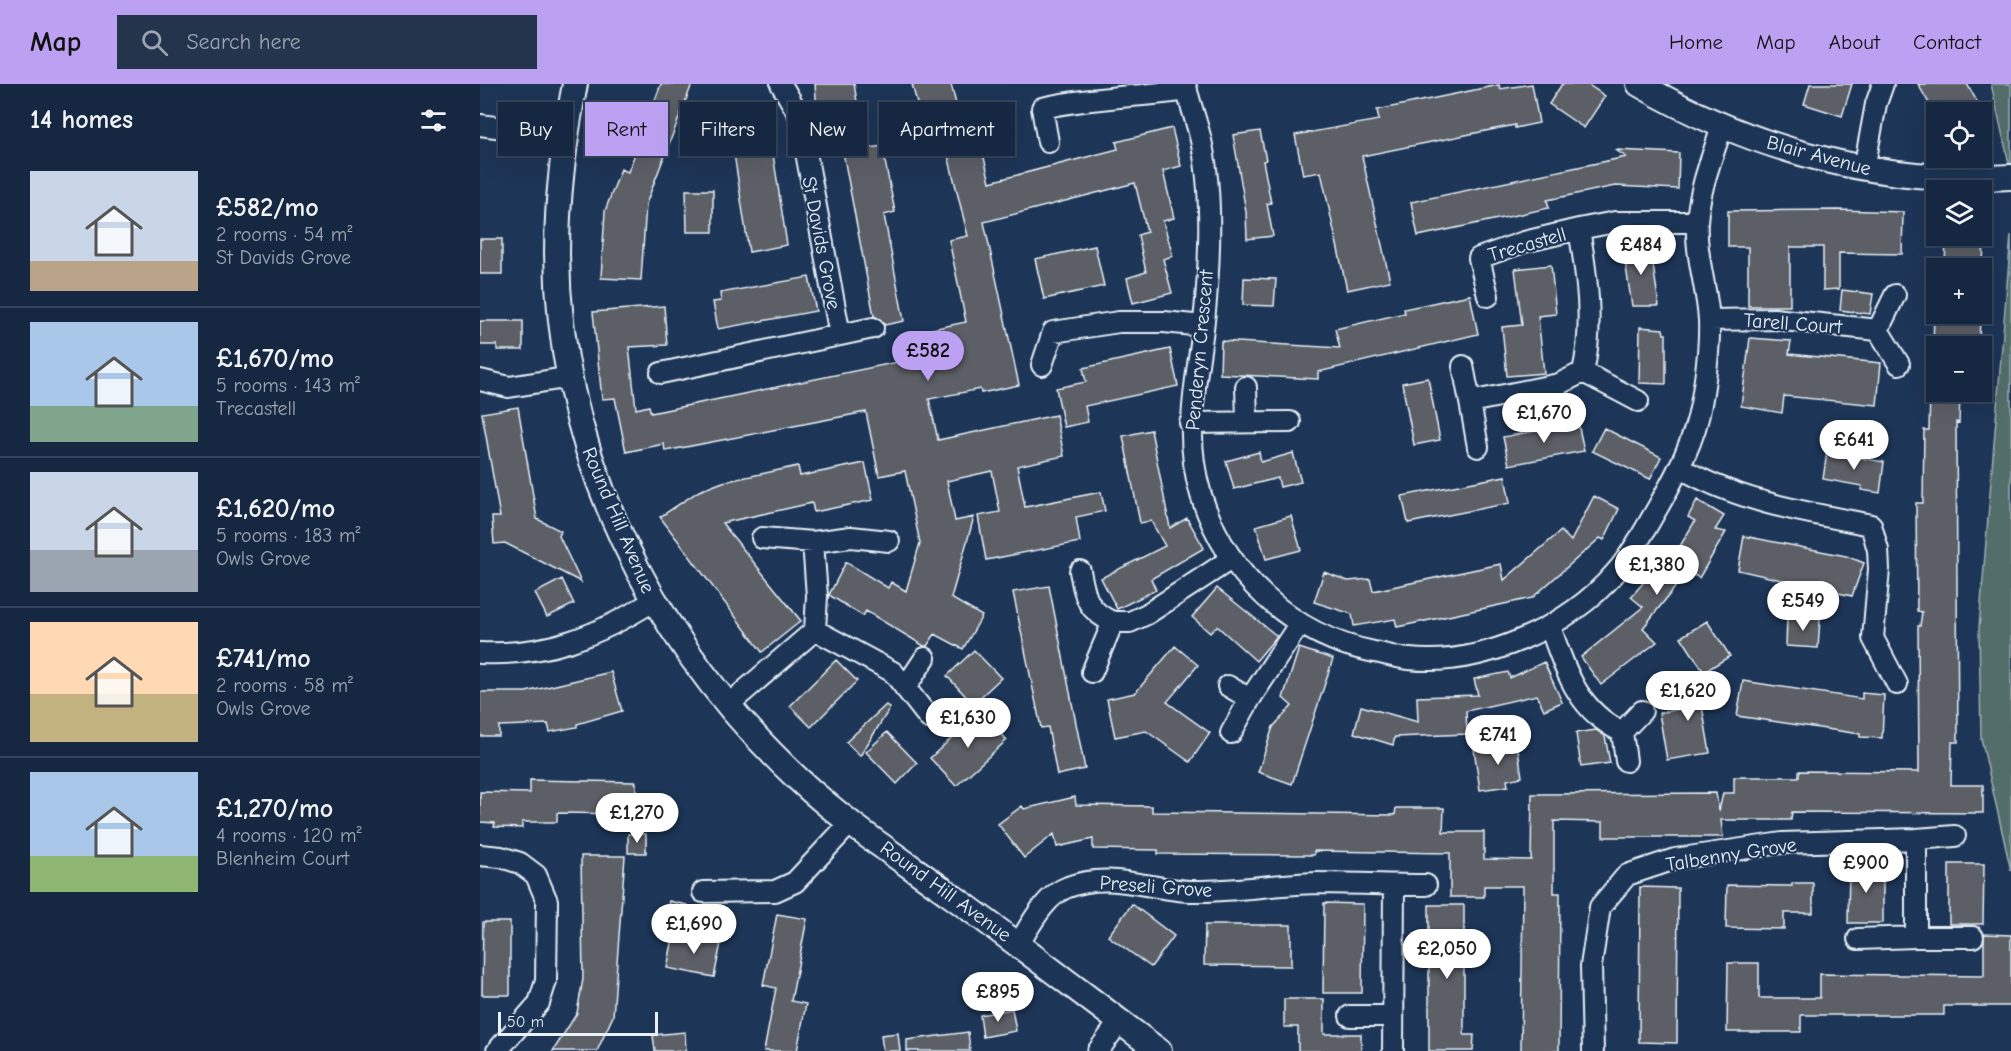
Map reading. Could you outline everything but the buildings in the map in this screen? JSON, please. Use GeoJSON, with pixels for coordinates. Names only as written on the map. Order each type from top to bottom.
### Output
{"type":"FeatureCollection","features":[{"type":"Feature","properties":{"kind":"street","name":"Round Hill Avenue"},"geometry":{"type":"LineString","coordinates":[[571,102],[574,84]]}},
{"type":"Feature","properties":{"kind":"street","name":"St Davids Grove"},"geometry":{"type":"LineString","coordinates":[[781,84],[799,115],[840,335]]}},
{"type":"Feature","properties":{"kind":"street","name":"Blair Avenue"},"geometry":{"type":"LineString","coordinates":[[1639,84],[1722,127],[1812,158],[1864,169],[1958,180],[2011,177]]}},
{"type":"Feature","properties":{"kind":"street"},"geometry":{"type":"LineString","coordinates":[[1864,169],[1882,84]]}},
{"type":"Feature","properties":{"kind":"street"},"geometry":{"type":"LineString","coordinates":[[1048,142],[1042,108],[1082,99],[1141,97],[1186,87]]}},
{"type":"Feature","properties":{"kind":"street","name":"Penderyn Crescent"},"geometry":{"type":"LineString","coordinates":[[1186,87],[1203,148],[1209,243],[1203,326],[1190,423],[1192,460],[1202,498],[1231,560],[1252,585],[1300,623],[1344,646],[1411,660],[1466,656],[1511,644],[1550,627],[1578,608],[1616,572],[1636,544],[1679,467],[1701,408],[1708,357],[1709,320],[1698,251],[1697,222],[1701,195],[1722,127]]}},
{"type":"Feature","properties":{"kind":"street"},"geometry":{"type":"LineString","coordinates":[[480,125],[498,127]]}},
{"type":"Feature","properties":{"kind":"street","name":"Round Hill Avenue"},"geometry":{"type":"LineString","coordinates":[[563,156],[559,199],[558,255],[561,317],[571,377],[586,442],[604,494],[626,548],[653,601],[727,706],[801,782],[851,822],[1160,1051]]}},
{"type":"Feature","properties":{"kind":"street","name":"Trecastell"},"geometry":{"type":"LineString","coordinates":[[1488,296],[1479,258],[1524,243],[1615,222],[1697,222]]}},
{"type":"Feature","properties":{"kind":"street","name":"Trecastell"},"geometry":{"type":"LineString","coordinates":[[1579,229],[1589,302],[1588,351],[1583,372]]}},
{"type":"Feature","properties":{"kind":"street"},"geometry":{"type":"LineString","coordinates":[[1895,295],[1878,330],[1899,364]]}},
{"type":"Feature","properties":{"kind":"street","name":"Tarell Court"},"geometry":{"type":"LineString","coordinates":[[1709,320],[1774,319],[1878,330]]}},
{"type":"Feature","properties":{"kind":"street"},"geometry":{"type":"LineString","coordinates":[[1042,365],[1053,332],[1119,322],[1164,322],[1203,326]]}},
{"type":"Feature","properties":{"kind":"street","name":"St Davids Grove"},"geometry":{"type":"LineString","coordinates":[[661,373],[873,328]]}},
{"type":"Feature","properties":{"kind":"street"},"geometry":{"type":"LineString","coordinates":[[1463,366],[1478,447]]}},
{"type":"Feature","properties":{"kind":"street"},"geometry":{"type":"LineString","coordinates":[[1470,402],[1559,384],[1583,372],[1638,401]]}},
{"type":"Feature","properties":{"kind":"street"},"geometry":{"type":"LineString","coordinates":[[480,380],[509,387],[571,377]]}},
{"type":"Feature","properties":{"kind":"street"},"geometry":{"type":"LineString","coordinates":[[1246,387],[1247,420]]}},
{"type":"Feature","properties":{"kind":"street"},"geometry":{"type":"LineString","coordinates":[[1190,423],[1247,420],[1290,422]]}},
{"type":"Feature","properties":{"kind":"street"},"geometry":{"type":"LineString","coordinates":[[1679,467],[1703,481],[1746,497],[1786,509],[1871,525],[1878,550],[1879,569],[1873,638],[1897,684]]}},
{"type":"Feature","properties":{"kind":"street"},"geometry":{"type":"LineString","coordinates":[[762,538],[813,542],[851,537],[889,541]]}},
{"type":"Feature","properties":{"kind":"street"},"geometry":{"type":"LineString","coordinates":[[727,706],[815,630],[817,596],[813,542]]}},
{"type":"Feature","properties":{"kind":"street"},"geometry":{"type":"LineString","coordinates":[[1080,571],[1085,598],[1098,615],[1113,622],[1130,622],[1147,615],[1231,560]]}},
{"type":"Feature","properties":{"kind":"street"},"geometry":{"type":"LineString","coordinates":[[480,653],[548,650],[622,620],[653,601]]}},
{"type":"Feature","properties":{"kind":"street"},"geometry":{"type":"LineString","coordinates":[[1092,672],[1113,622]]}},
{"type":"Feature","properties":{"kind":"street"},"geometry":{"type":"LineString","coordinates":[[1231,733],[1250,699],[1300,623]]}},
{"type":"Feature","properties":{"kind":"street"},"geometry":{"type":"LineString","coordinates":[[1550,627],[1563,664],[1581,700],[1604,723],[1622,732]]}},
{"type":"Feature","properties":{"kind":"street"},"geometry":{"type":"LineString","coordinates":[[815,630],[893,672],[929,718]]}},
{"type":"Feature","properties":{"kind":"street"},"geometry":{"type":"LineString","coordinates":[[905,688],[925,658]]}},
{"type":"Feature","properties":{"kind":"street"},"geometry":{"type":"LineString","coordinates":[[1228,686],[1250,699]]}},
{"type":"Feature","properties":{"kind":"street"},"geometry":{"type":"LineString","coordinates":[[1622,732],[1642,711]]}},
{"type":"Feature","properties":{"kind":"street"},"geometry":{"type":"LineString","coordinates":[[1622,732],[1626,761]]}},
{"type":"Feature","properties":{"kind":"street"},"geometry":{"type":"LineString","coordinates":[[703,892],[775,891],[795,882],[851,822]]}},
{"type":"Feature","properties":{"kind":"street","name":"Talbenny Grove"},"geometry":{"type":"LineString","coordinates":[[1593,1051],[1591,966],[1600,907],[1627,875],[1675,859],[1782,843],[1955,836]]}},
{"type":"Feature","properties":{"kind":"street"},"geometry":{"type":"LineString","coordinates":[[1916,839],[1916,937]]}},
{"type":"Feature","properties":{"kind":"street"},"geometry":{"type":"LineString","coordinates":[[480,855],[501,857],[520,863],[536,875],[548,901],[546,981],[539,1003],[497,1051]]}},
{"type":"Feature","properties":{"kind":"street","name":"Preseli Grove"},"geometry":{"type":"LineString","coordinates":[[1018,945],[1038,915],[1057,895],[1066,888],[1097,880],[1118,880],[1187,891],[1232,890],[1315,883],[1426,885]]}},
{"type":"Feature","properties":{"kind":"street"},"geometry":{"type":"LineString","coordinates":[[1393,1051],[1394,885]]}},
{"type":"Feature","properties":{"kind":"street"},"geometry":{"type":"LineString","coordinates":[[1858,939],[1973,937]]}},
{"type":"Feature","properties":{"kind":"street"},"geometry":{"type":"LineString","coordinates":[[1350,1016],[1393,1016]]}},
{"type":"Feature","properties":{"kind":"street"},"geometry":{"type":"LineString","coordinates":[[1098,1051],[1120,1022]]}},
{"type":"Feature","properties":{"kind":"green space"},"geometry":{"type":"Polygon","coordinates":[[[1991,84],[2011,84],[2011,172],[1991,84]]]}},
{"type":"Feature","properties":{"kind":"green space"},"geometry":{"type":"Polygon","coordinates":[[[2011,235],[2011,871],[1981,738],[1979,628],[2011,235]]]}}]}
